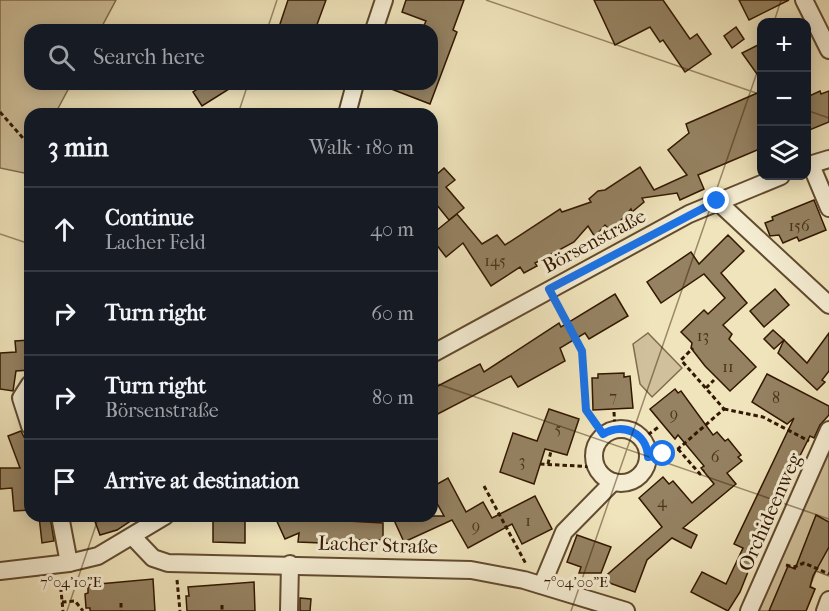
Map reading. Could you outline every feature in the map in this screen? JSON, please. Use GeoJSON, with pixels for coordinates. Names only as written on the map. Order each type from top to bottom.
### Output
{"type":"FeatureCollection","features":[{"type":"Feature","properties":{"kind":"street"},"geometry":{"type":"LineString","coordinates":[[376,24],[384,0]]}},
{"type":"Feature","properties":{"kind":"street"},"geometry":{"type":"LineString","coordinates":[[804,0],[829,50]]}},
{"type":"Feature","properties":{"kind":"street"},"geometry":{"type":"LineString","coordinates":[[349,108],[353,90]]}},
{"type":"Feature","properties":{"kind":"street"},"geometry":{"type":"LineString","coordinates":[[811,165],[829,159]]}},
{"type":"Feature","properties":{"kind":"street"},"geometry":{"type":"LineString","coordinates":[[811,170],[829,208]]}},
{"type":"Feature","properties":{"kind":"street","name":"Börsenstraße"},"geometry":{"type":"LineString","coordinates":[[438,351],[549,289],[717,201],[771,180]]}},
{"type":"Feature","properties":{"kind":"street"},"geometry":{"type":"LineString","coordinates":[[717,201],[829,305]]}},
{"type":"Feature","properties":{"kind":"street"},"geometry":{"type":"LineString","coordinates":[[24,393],[21,398],[24,407]]}},
{"type":"Feature","properties":{"kind":"street"},"geometry":{"type":"LineString","coordinates":[[611,425],[629,430],[642,439],[648,457],[645,468],[634,480],[614,482],[603,476],[596,467],[594,449],[611,425]]}},
{"type":"Feature","properties":{"kind":"street","name":"Orchideenweg"},"geometry":{"type":"LineString","coordinates":[[749,611],[829,430]]}},
{"type":"Feature","properties":{"kind":"street"},"geometry":{"type":"LineString","coordinates":[[542,585],[564,532],[614,482]]}},
{"type":"Feature","properties":{"kind":"street"},"geometry":{"type":"LineString","coordinates":[[60,522],[64,564]]}},
{"type":"Feature","properties":{"kind":"street"},"geometry":{"type":"LineString","coordinates":[[0,571],[64,564],[98,556],[156,522]]}},
{"type":"Feature","properties":{"kind":"street","name":"Lacher Straße"},"geometry":{"type":"LineString","coordinates":[[133,537],[158,561],[442,568],[487,572],[542,585],[626,611]]}},
{"type":"Feature","properties":{"kind":"street"},"geometry":{"type":"LineString","coordinates":[[289,611],[290,564]]}},
{"type":"Feature","properties":{"kind":"street"},"geometry":{"type":"LineString","coordinates":[[825,611],[829,600]]}},
{"type":"Feature","properties":{"kind":"path"},"geometry":{"type":"LineString","coordinates":[[0,112],[24,139]]}},
{"type":"Feature","properties":{"kind":"path"},"geometry":{"type":"LineString","coordinates":[[549,289],[582,351],[586,410],[611,425]]}},
{"type":"Feature","properties":{"kind":"path"},"geometry":{"type":"LineString","coordinates":[[693,348],[681,360],[724,409],[763,417],[821,447]]}},
{"type":"Feature","properties":{"kind":"path"},"geometry":{"type":"LineString","coordinates":[[706,388],[714,380]]}},
{"type":"Feature","properties":{"kind":"path"},"geometry":{"type":"LineString","coordinates":[[648,457],[678,449],[724,409]]}},
{"type":"Feature","properties":{"kind":"path"},"geometry":{"type":"LineString","coordinates":[[642,439],[660,426]]}},
{"type":"Feature","properties":{"kind":"path"},"geometry":{"type":"LineString","coordinates":[[678,449],[700,474],[704,470]]}},
{"type":"Feature","properties":{"kind":"path"},"geometry":{"type":"LineString","coordinates":[[548,464],[551,451]]}},
{"type":"Feature","properties":{"kind":"path"},"geometry":{"type":"LineString","coordinates":[[540,464],[596,467]]}},
{"type":"Feature","properties":{"kind":"path"},"geometry":{"type":"LineString","coordinates":[[484,486],[528,567],[524,580]]}},
{"type":"Feature","properties":{"kind":"path"},"geometry":{"type":"LineString","coordinates":[[176,563],[180,611]]}},
{"type":"Feature","properties":{"kind":"path"},"geometry":{"type":"LineString","coordinates":[[787,564],[794,567],[804,563],[829,574]]}},
{"type":"Feature","properties":{"kind":"path"},"geometry":{"type":"LineString","coordinates":[[63,611],[64,564]]}},
{"type":"Feature","properties":{"kind":"path"},"geometry":{"type":"LineString","coordinates":[[62,602],[75,601],[83,611]]}},
{"type":"Feature","properties":{"kind":"path"},"geometry":{"type":"LineString","coordinates":[[121,603],[121,611]]}},
{"type":"Feature","properties":{"kind":"path"},"geometry":{"type":"LineString","coordinates":[[222,606],[222,611]]}},
{"type":"Feature","properties":{"kind":"shaded area"},"geometry":{"type":"Polygon","coordinates":[[[0,0],[116,0],[103,24],[24,24],[24,90],[68,90],[58,108],[24,108],[24,173],[0,168],[0,0]]]}},
{"type":"Feature","properties":{"kind":"shaded area"},"geometry":{"type":"Polygon","coordinates":[[[648,333],[682,368],[652,397],[640,384],[633,344],[648,333]]]}},
{"type":"Feature","properties":{"kind":"shaded area"},"geometry":{"type":"Polygon","coordinates":[[[829,447],[829,576],[816,571],[810,586],[815,589],[806,611],[756,611],[829,447]]]}},
{"type":"Feature","properties":{"kind":"building"},"geometry":{"type":"Polygon","coordinates":[[[288,0],[326,0],[317,24],[280,24],[288,0]]]}},
{"type":"Feature","properties":{"kind":"building"},"geometry":{"type":"Polygon","coordinates":[[[406,0],[464,0],[453,30],[457,32],[438,83],[438,24],[425,24],[426,21],[402,12],[406,0]]]}},
{"type":"Feature","properties":{"kind":"building"},"geometry":{"type":"Polygon","coordinates":[[[594,0],[663,0],[690,39],[697,34],[711,54],[685,72],[663,40],[660,42],[650,27],[615,45],[594,0]]]}},
{"type":"Feature","properties":{"kind":"building"},"geometry":{"type":"Polygon","coordinates":[[[739,0],[789,0],[749,20],[739,0]]]}},
{"type":"Feature","properties":{"kind":"building"},"geometry":{"type":"Polygon","coordinates":[[[736,27],[744,39],[732,48],[724,36],[736,27]]]}},
{"type":"Feature","properties":{"kind":"building"},"geometry":{"type":"Polygon","coordinates":[[[757,46],[757,74],[742,53],[757,46]]]}},
{"type":"Feature","properties":{"kind":"building"},"geometry":{"type":"Polygon","coordinates":[[[196,90],[227,90],[202,106],[193,92],[196,90]]]}},
{"type":"Feature","properties":{"kind":"building"},"geometry":{"type":"Polygon","coordinates":[[[394,90],[435,90],[430,104],[394,90]]]}},
{"type":"Feature","properties":{"kind":"building"},"geometry":{"type":"Polygon","coordinates":[[[820,91],[821,94],[829,91],[829,122],[811,129],[811,126],[811,95],[820,91]]]}},
{"type":"Feature","properties":{"kind":"building"},"geometry":{"type":"Polygon","coordinates":[[[757,93],[757,150],[698,175],[704,189],[680,200],[677,193],[642,198],[644,202],[632,212],[631,209],[615,227],[608,228],[605,225],[595,237],[588,226],[574,242],[535,263],[537,266],[524,273],[520,267],[491,286],[463,243],[446,257],[438,247],[438,229],[457,214],[482,244],[497,235],[505,245],[560,209],[562,212],[591,202],[589,199],[598,191],[605,190],[640,167],[654,190],[687,175],[668,150],[689,133],[686,124],[757,93]]]}},
{"type":"Feature","properties":{"kind":"building"},"geometry":{"type":"Polygon","coordinates":[[[444,168],[455,180],[446,187],[464,208],[449,220],[438,206],[438,173],[444,168]]]}},
{"type":"Feature","properties":{"kind":"building"},"geometry":{"type":"Polygon","coordinates":[[[814,200],[826,230],[799,241],[797,237],[783,243],[779,235],[770,236],[765,223],[773,220],[772,217],[814,200]]]}},
{"type":"Feature","properties":{"kind":"building"},"geometry":{"type":"Polygon","coordinates":[[[728,235],[744,251],[721,273],[747,303],[723,325],[732,334],[729,339],[756,367],[730,391],[705,366],[691,348],[692,343],[681,332],[704,310],[708,314],[725,298],[704,274],[661,303],[647,282],[691,252],[699,264],[728,235]]]}},
{"type":"Feature","properties":{"kind":"building"},"geometry":{"type":"Polygon","coordinates":[[[775,289],[789,305],[764,327],[750,311],[775,289]]]}},
{"type":"Feature","properties":{"kind":"building"},"geometry":{"type":"Polygon","coordinates":[[[615,294],[628,316],[589,339],[585,333],[560,348],[565,361],[518,387],[511,376],[438,414],[438,386],[480,364],[484,372],[559,323],[561,327],[615,294]]]}},
{"type":"Feature","properties":{"kind":"building"},"geometry":{"type":"Polygon","coordinates":[[[773,330],[784,340],[774,349],[764,339],[773,330]]]}},
{"type":"Feature","properties":{"kind":"building"},"geometry":{"type":"Polygon","coordinates":[[[829,333],[829,371],[822,380],[825,382],[817,390],[778,353],[784,340],[807,363],[829,333]]]}},
{"type":"Feature","properties":{"kind":"building"},"geometry":{"type":"Polygon","coordinates":[[[24,340],[24,370],[16,371],[13,391],[0,389],[0,353],[16,352],[15,341],[24,340]]]}},
{"type":"Feature","properties":{"kind":"building"},"geometry":{"type":"Polygon","coordinates":[[[624,373],[624,377],[630,376],[633,408],[593,410],[592,378],[598,378],[598,374],[624,373]]]}},
{"type":"Feature","properties":{"kind":"building"},"geometry":{"type":"Polygon","coordinates":[[[767,374],[829,406],[829,415],[820,425],[814,438],[810,436],[773,509],[740,592],[728,611],[691,592],[702,572],[726,584],[743,548],[734,544],[794,418],[787,424],[752,402],[767,374]]]}},
{"type":"Feature","properties":{"kind":"building"},"geometry":{"type":"Polygon","coordinates":[[[675,389],[678,393],[681,391],[713,435],[717,432],[725,441],[728,439],[741,455],[738,457],[742,461],[727,473],[736,484],[683,528],[697,535],[691,548],[672,538],[647,560],[635,592],[601,580],[662,527],[639,498],[663,477],[669,484],[673,481],[692,503],[714,484],[701,468],[704,466],[678,435],[675,439],[650,409],[675,389]]]}},
{"type":"Feature","properties":{"kind":"building"},"geometry":{"type":"Polygon","coordinates":[[[549,409],[579,419],[567,455],[545,449],[534,484],[500,472],[513,433],[537,441],[549,409]]]}},
{"type":"Feature","properties":{"kind":"building"},"geometry":{"type":"Polygon","coordinates":[[[21,431],[24,437],[24,510],[14,511],[12,488],[0,489],[0,468],[20,468],[8,436],[21,431]]]}},
{"type":"Feature","properties":{"kind":"building"},"geometry":{"type":"Polygon","coordinates":[[[448,478],[466,512],[483,502],[492,518],[535,496],[552,529],[522,544],[512,524],[468,548],[452,520],[404,542],[395,522],[438,522],[438,516],[444,516],[438,505],[438,484],[448,478]]]}},
{"type":"Feature","properties":{"kind":"building"},"geometry":{"type":"Polygon","coordinates":[[[816,515],[829,522],[829,547],[813,576],[810,587],[815,589],[806,611],[769,611],[788,566],[795,569],[816,515]]]}},
{"type":"Feature","properties":{"kind":"building"},"geometry":{"type":"Polygon","coordinates":[[[40,522],[51,522],[54,541],[42,543],[40,522]]]}},
{"type":"Feature","properties":{"kind":"building"},"geometry":{"type":"Polygon","coordinates":[[[95,522],[129,522],[117,530],[100,535],[95,522]]]}},
{"type":"Feature","properties":{"kind":"building"},"geometry":{"type":"Polygon","coordinates":[[[213,522],[245,522],[245,543],[213,542],[213,522]]]}},
{"type":"Feature","properties":{"kind":"building"},"geometry":{"type":"Polygon","coordinates":[[[277,522],[383,523],[383,540],[359,540],[359,544],[298,542],[299,533],[285,539],[277,522]]]}},
{"type":"Feature","properties":{"kind":"building"},"geometry":{"type":"Polygon","coordinates":[[[577,535],[611,547],[601,573],[579,573],[581,567],[567,562],[577,535]]]}},
{"type":"Feature","properties":{"kind":"building"},"geometry":{"type":"Polygon","coordinates":[[[153,579],[155,611],[90,611],[90,608],[86,608],[85,594],[88,593],[88,585],[153,579]]]}},
{"type":"Feature","properties":{"kind":"building"},"geometry":{"type":"Polygon","coordinates":[[[254,582],[255,611],[187,611],[188,587],[254,582]]]}},
{"type":"Feature","properties":{"kind":"building"},"geometry":{"type":"Polygon","coordinates":[[[300,598],[311,599],[310,611],[300,611],[300,598]]]}},
{"type":"Feature","properties":{"kind":"route"},"geometry":{"type":"LineString","coordinates":[[663,454],[648,457],[646,444],[641,437],[629,430],[615,429],[603,434],[586,410],[582,351],[549,289],[717,201]]}}]}
